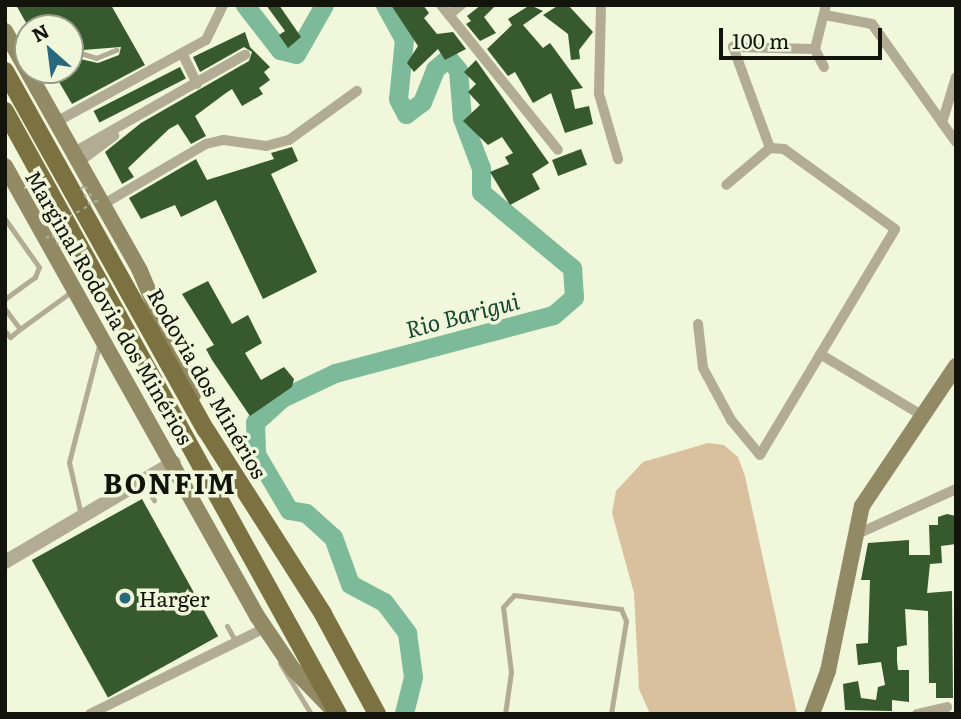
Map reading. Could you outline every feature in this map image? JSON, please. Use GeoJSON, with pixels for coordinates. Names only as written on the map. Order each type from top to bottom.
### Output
{"type":"FeatureCollection","features":[{"type":"Feature","properties":{"kind":"main road","name":"Marginal Rodovia dos Minérios"},"geometry":{"type":"LineString","coordinates":[[5,31],[14,46]]}},
{"type":"Feature","properties":{"kind":"main road","name":"Rodovia dos Minérios"},"geometry":{"type":"LineString","coordinates":[[5,71],[206,430],[323,614],[377,714]]}},
{"type":"Feature","properties":{"kind":"main road","name":"Marginal Rodovia dos Minérios"},"geometry":{"type":"LineString","coordinates":[[35,84],[140,271],[206,430]]}},
{"type":"Feature","properties":{"kind":"main road"},"geometry":{"type":"LineString","coordinates":[[5,111],[337,714]]}},
{"type":"Feature","properties":{"kind":"main road","name":"Marginal Rodovia dos Minérios"},"geometry":{"type":"LineString","coordinates":[[5,166],[265,628],[293,669],[337,714]]}},
{"type":"Feature","properties":{"kind":"main road"},"geometry":{"type":"LineString","coordinates":[[812,714],[828,671],[853,536],[878,476],[956,366]]}},
{"type":"Feature","properties":{"kind":"street"},"geometry":{"type":"LineString","coordinates":[[56,122],[183,55],[206,40],[223,5]]}},
{"type":"Feature","properties":{"kind":"street"},"geometry":{"type":"LineString","coordinates":[[441,5],[558,150]]}},
{"type":"Feature","properties":{"kind":"street"},"geometry":{"type":"LineString","coordinates":[[449,15],[460,5]]}},
{"type":"Feature","properties":{"kind":"street"},"geometry":{"type":"LineString","coordinates":[[601,5],[599,94],[618,159]]}},
{"type":"Feature","properties":{"kind":"street"},"geometry":{"type":"LineString","coordinates":[[824,67],[815,49],[825,10],[872,24],[956,142]]}},
{"type":"Feature","properties":{"kind":"street"},"geometry":{"type":"LineString","coordinates":[[769,148],[733,47],[815,49]]}},
{"type":"Feature","properties":{"kind":"street"},"geometry":{"type":"LineString","coordinates":[[183,55],[197,84]]}},
{"type":"Feature","properties":{"kind":"street"},"geometry":{"type":"LineString","coordinates":[[77,157],[245,55]]}},
{"type":"Feature","properties":{"kind":"street"},"geometry":{"type":"LineString","coordinates":[[942,123],[956,77]]}},
{"type":"Feature","properties":{"kind":"street"},"geometry":{"type":"LineString","coordinates":[[101,202],[206,144],[224,140],[266,146],[289,140],[357,91]]}},
{"type":"Feature","properties":{"kind":"street"},"geometry":{"type":"LineString","coordinates":[[698,324],[708,377],[731,420],[760,455],[895,229],[784,149],[769,148],[726,185]]}},
{"type":"Feature","properties":{"kind":"street"},"geometry":{"type":"LineString","coordinates":[[820,354],[920,414]]}},
{"type":"Feature","properties":{"kind":"street"},"geometry":{"type":"LineString","coordinates":[[5,562],[174,463]]}},
{"type":"Feature","properties":{"kind":"street"},"geometry":{"type":"LineString","coordinates":[[853,536],[956,489]]}},
{"type":"Feature","properties":{"kind":"street"},"geometry":{"type":"LineString","coordinates":[[90,714],[265,628]]}},
{"type":"Feature","properties":{"kind":"street"},"geometry":{"type":"LineString","coordinates":[[917,714],[947,707]]}},
{"type":"Feature","properties":{"kind":"lane"},"geometry":{"type":"LineString","coordinates":[[84,54],[96,58],[116,50]]}},
{"type":"Feature","properties":{"kind":"lane"},"geometry":{"type":"LineString","coordinates":[[5,219],[39,267],[35,277],[5,299]]}},
{"type":"Feature","properties":{"kind":"lane"},"geometry":{"type":"LineString","coordinates":[[5,331],[8,339],[76,289]]}},
{"type":"Feature","properties":{"kind":"lane"},"geometry":{"type":"LineString","coordinates":[[5,309],[20,329]]}},
{"type":"Feature","properties":{"kind":"lane"},"geometry":{"type":"LineString","coordinates":[[82,518],[69,462],[102,337]]}},
{"type":"Feature","properties":{"kind":"lane"},"geometry":{"type":"LineString","coordinates":[[144,483],[155,500]]}},
{"type":"Feature","properties":{"kind":"lane"},"geometry":{"type":"LineString","coordinates":[[505,714],[511,672],[503,607],[514,595],[621,609],[626,621],[611,714]]}},
{"type":"Feature","properties":{"kind":"lane"},"geometry":{"type":"LineString","coordinates":[[227,626],[236,642]]}},
{"type":"Feature","properties":{"kind":"lane"},"geometry":{"type":"LineString","coordinates":[[265,628],[288,681],[311,714]]}},
{"type":"Feature","properties":{"kind":"path"},"geometry":{"type":"LineString","coordinates":[[46,238],[52,235],[60,247],[65,244],[54,225],[90,205],[81,188],[85,186],[94,202],[101,202]]}},
{"type":"Feature","properties":{"kind":"shaded area"},"geometry":{"type":"Polygon","coordinates":[[[708,443],[724,445],[738,457],[745,476],[797,714],[650,714],[639,689],[634,593],[612,513],[616,491],[643,462],[708,443]]]}},
{"type":"Feature","properties":{"kind":"building"},"geometry":{"type":"Polygon","coordinates":[[[16,5],[111,5],[145,65],[72,104],[60,84],[84,84],[84,60],[98,63],[119,55],[121,47],[84,50],[84,14],[21,14],[16,5]]]}},
{"type":"Feature","properties":{"kind":"building"},"geometry":{"type":"Polygon","coordinates":[[[266,5],[279,5],[301,37],[288,48],[279,35],[285,31],[266,5]]]}},
{"type":"Feature","properties":{"kind":"building"},"geometry":{"type":"Polygon","coordinates":[[[391,5],[423,5],[429,13],[424,18],[437,34],[453,32],[466,49],[445,60],[438,49],[414,72],[407,63],[418,46],[391,5]]]}},
{"type":"Feature","properties":{"kind":"building"},"geometry":{"type":"Polygon","coordinates":[[[481,5],[496,5],[484,17],[496,33],[480,41],[466,24],[471,21],[467,16],[481,5]]]}},
{"type":"Feature","properties":{"kind":"building"},"geometry":{"type":"Polygon","coordinates":[[[530,5],[543,11],[523,25],[543,48],[550,43],[583,88],[571,90],[575,109],[589,106],[593,124],[565,133],[551,93],[533,103],[515,72],[508,76],[487,49],[512,25],[508,19],[530,5]]]}},
{"type":"Feature","properties":{"kind":"building"},"geometry":{"type":"Polygon","coordinates":[[[559,5],[568,5],[593,32],[579,50],[580,59],[571,60],[568,34],[543,15],[559,5]]]}},
{"type":"Feature","properties":{"kind":"building"},"geometry":{"type":"Polygon","coordinates":[[[245,32],[250,47],[270,67],[264,72],[270,80],[259,88],[263,94],[242,106],[232,89],[226,93],[195,116],[206,136],[191,144],[178,124],[169,129],[128,168],[134,177],[122,184],[105,152],[141,123],[249,61],[252,52],[244,47],[200,72],[193,57],[245,32]]]}},
{"type":"Feature","properties":{"kind":"building"},"geometry":{"type":"Polygon","coordinates":[[[476,60],[549,163],[532,174],[540,189],[510,205],[490,172],[509,164],[505,157],[513,153],[502,137],[488,145],[463,121],[480,105],[468,92],[476,84],[464,72],[476,60]]]}},
{"type":"Feature","properties":{"kind":"building"},"geometry":{"type":"Polygon","coordinates":[[[180,67],[186,79],[99,123],[94,111],[180,67]]]}},
{"type":"Feature","properties":{"kind":"building"},"geometry":{"type":"Polygon","coordinates":[[[292,147],[298,161],[271,174],[317,272],[263,299],[216,200],[181,217],[175,205],[141,219],[129,198],[196,159],[207,180],[274,159],[271,153],[292,147]]]}},
{"type":"Feature","properties":{"kind":"building"},"geometry":{"type":"Polygon","coordinates":[[[581,149],[587,165],[558,176],[552,160],[581,149]]]}},
{"type":"Feature","properties":{"kind":"building"},"geometry":{"type":"Polygon","coordinates":[[[208,281],[232,324],[248,315],[262,343],[245,353],[261,380],[284,367],[294,379],[292,387],[250,416],[212,360],[206,349],[214,345],[182,294],[208,281]]]}},
{"type":"Feature","properties":{"kind":"building","name":"Harger"},"geometry":{"type":"Polygon","coordinates":[[[142,499],[218,636],[108,697],[32,560],[142,499]]]}},
{"type":"Feature","properties":{"kind":"building"},"geometry":{"type":"Polygon","coordinates":[[[947,514],[956,516],[956,544],[941,546],[942,563],[930,564],[927,593],[952,591],[953,698],[936,698],[936,683],[929,683],[928,611],[905,609],[907,645],[897,647],[897,661],[898,670],[909,670],[909,702],[892,700],[892,711],[845,710],[843,684],[858,681],[861,698],[876,700],[878,687],[885,685],[881,662],[858,665],[856,644],[868,643],[870,580],[861,580],[868,543],[909,540],[909,555],[930,555],[929,525],[938,525],[938,517],[947,514]]]}},
{"type":"Feature","properties":{"kind":"waterway","name":"Rio Barigui"},"geometry":{"type":"LineString","coordinates":[[245,5],[280,50],[296,54],[324,5]]}},
{"type":"Feature","properties":{"kind":"waterway","name":"Rio Barigui"},"geometry":{"type":"LineString","coordinates":[[385,5],[404,39],[398,99],[406,114],[422,102],[435,69],[448,58],[458,70],[462,118],[481,168],[481,192],[572,268],[574,297],[553,315],[335,373],[282,398],[255,422],[256,454],[289,510],[306,513],[333,537],[350,584],[384,602],[407,633],[413,677],[404,714]]}},
{"type":"Feature","properties":{"kind":"place","name":"Harger"},"geometry":{"type":"Point","coordinates":[125,598]}},
{"type":"Feature","properties":{"kind":"district","name":"BONFIM"},"geometry":{"type":"Point","coordinates":[170,482]}}]}
